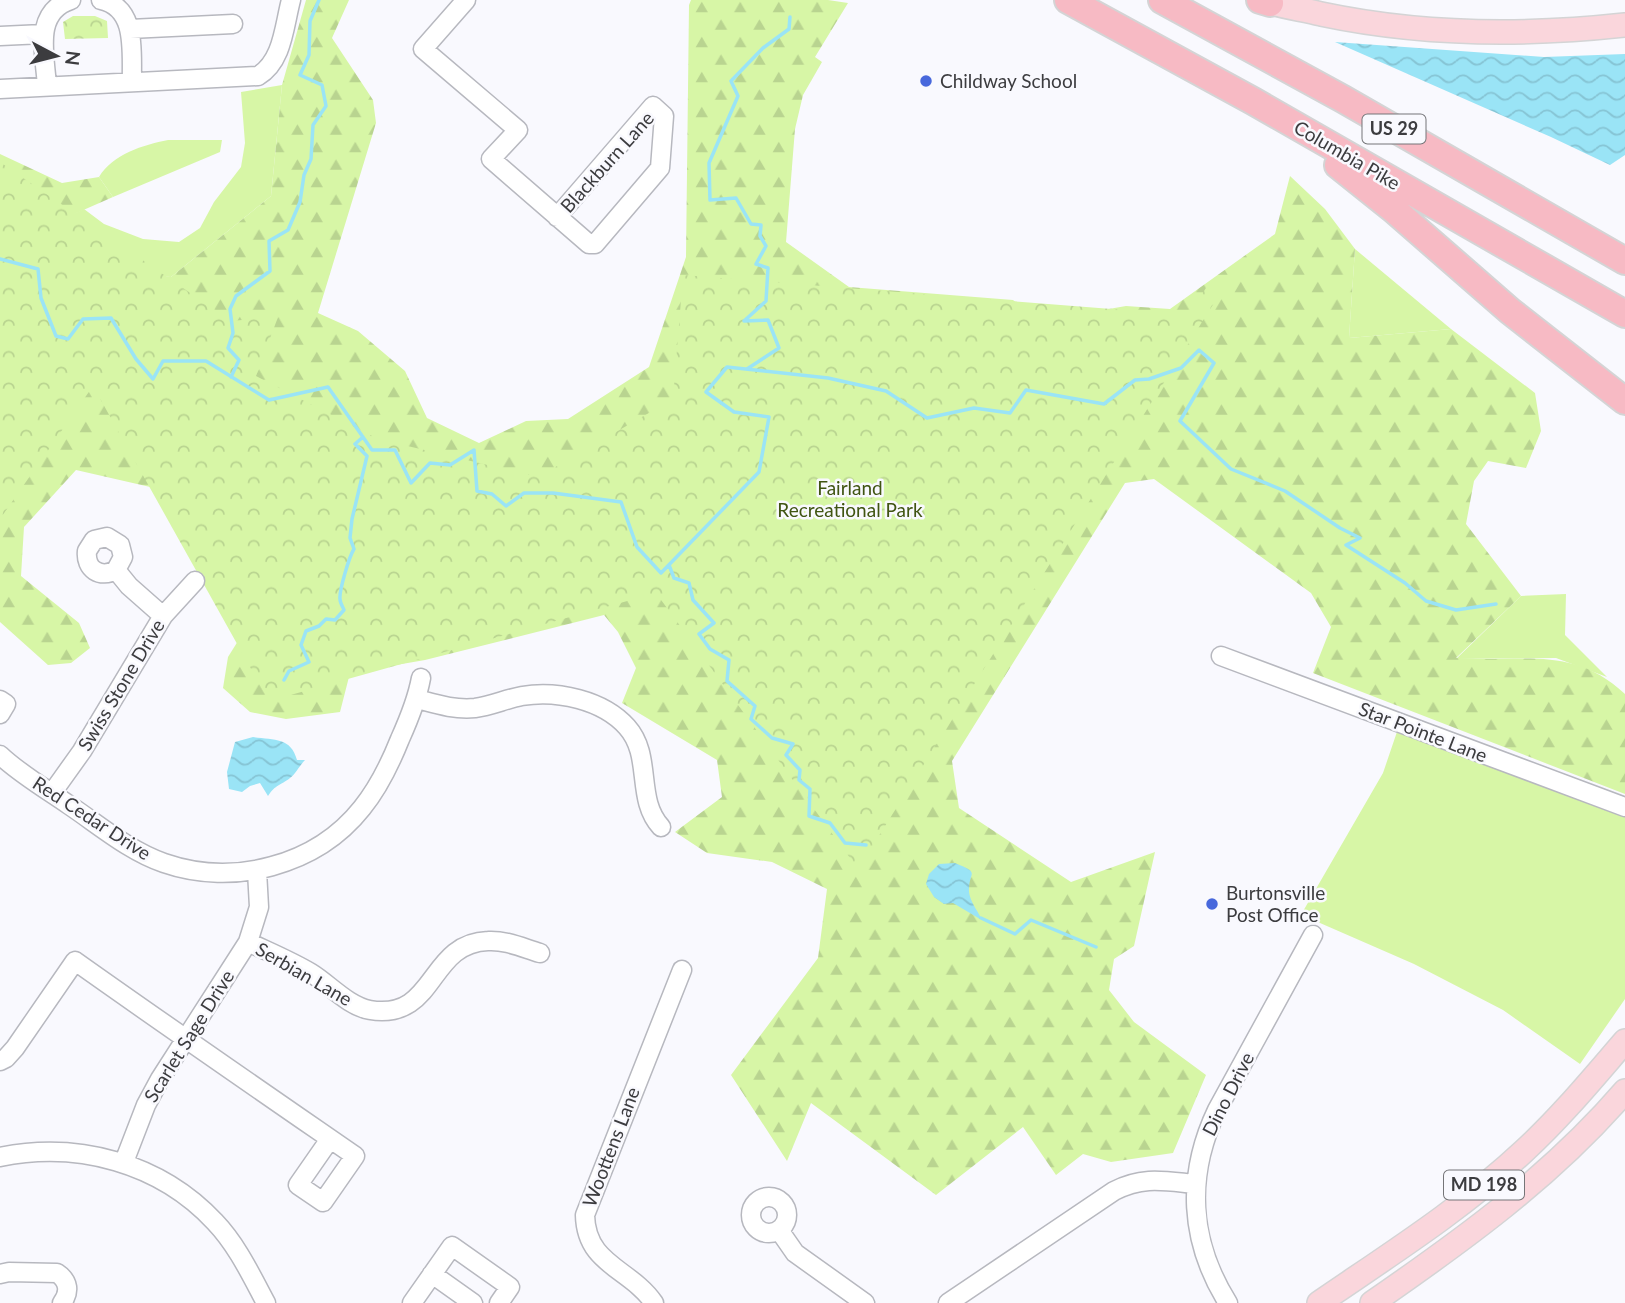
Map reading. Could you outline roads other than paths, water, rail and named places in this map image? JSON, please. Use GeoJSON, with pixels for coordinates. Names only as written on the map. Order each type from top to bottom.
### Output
{"type":"FeatureCollection","features":[{"type":"Feature","properties":{"kind":"highway","name":"Columbia Pike"},"geometry":{"type":"LineString","coordinates":[[1068,0],[1253,101],[1625,314]]}},
{"type":"Feature","properties":{"kind":"highway","name":"US 29"},"geometry":{"type":"LineString","coordinates":[[1162,0],[1343,99],[1625,261]]}},
{"type":"Feature","properties":{"kind":"highway"},"geometry":{"type":"LineString","coordinates":[[1253,101],[1355,178],[1510,311],[1625,401]]}},
{"type":"Feature","properties":{"kind":"main road"},"geometry":{"type":"LineString","coordinates":[[1264,1],[1342,18],[1469,32],[1531,32],[1625,24]]}},
{"type":"Feature","properties":{"kind":"main road","name":"MD 198"},"geometry":{"type":"LineString","coordinates":[[1319,1303],[1467,1200],[1525,1150],[1586,1087],[1625,1041]]}},
{"type":"Feature","properties":{"kind":"main road","name":"MD 198"},"geometry":{"type":"LineString","coordinates":[[1372,1303],[1488,1221],[1544,1173],[1625,1091]]}},
{"type":"Feature","properties":{"kind":"street"},"geometry":{"type":"LineString","coordinates":[[47,86],[43,34],[50,13],[71,0]]}},
{"type":"Feature","properties":{"kind":"street"},"geometry":{"type":"LineString","coordinates":[[101,0],[112,4],[124,14],[130,29],[132,82]]}},
{"type":"Feature","properties":{"kind":"street"},"geometry":{"type":"LineString","coordinates":[[0,89],[258,76],[273,64],[277,55],[291,0]]}},
{"type":"Feature","properties":{"kind":"street","name":"Blackburn Lane"},"geometry":{"type":"LineString","coordinates":[[466,0],[423,49],[518,130],[491,159],[557,217],[589,244],[595,244],[660,168],[664,116],[653,106],[557,217]]}},
{"type":"Feature","properties":{"kind":"street"},"geometry":{"type":"LineString","coordinates":[[130,29],[233,24]]}},
{"type":"Feature","properties":{"kind":"street"},"geometry":{"type":"LineString","coordinates":[[0,36],[43,34]]}},
{"type":"Feature","properties":{"kind":"street"},"geometry":{"type":"LineString","coordinates":[[116,570],[129,586],[163,616]]}},
{"type":"Feature","properties":{"kind":"street","name":"Swiss Stone Drive"},"geometry":{"type":"LineString","coordinates":[[52,793],[95,730],[163,616],[195,581]]}},
{"type":"Feature","properties":{"kind":"street","name":"Star Pointe Lane"},"geometry":{"type":"LineString","coordinates":[[1221,656],[1625,807]]}},
{"type":"Feature","properties":{"kind":"street","name":"Red Cedar Drive"},"geometry":{"type":"LineString","coordinates":[[0,755],[126,844],[162,863],[208,873],[257,870],[296,859],[313,850],[338,832],[360,810],[385,774],[417,699],[421,678]]}},
{"type":"Feature","properties":{"kind":"street"},"geometry":{"type":"LineString","coordinates":[[417,699],[447,707],[468,708],[520,697],[553,695],[602,709],[617,718],[636,738],[641,750],[649,810],[661,827]]}},
{"type":"Feature","properties":{"kind":"street"},"geometry":{"type":"LineString","coordinates":[[0,700],[6,704],[0,714]]}},
{"type":"Feature","properties":{"kind":"street","name":"Scarlet Sage Drive"},"geometry":{"type":"LineString","coordinates":[[124,1163],[146,1105],[184,1038],[248,942],[259,908],[257,870]]}},
{"type":"Feature","properties":{"kind":"street","name":"Dino Drive"},"geometry":{"type":"LineString","coordinates":[[1228,1303],[1219,1290],[1200,1242],[1195,1184],[1199,1157],[1211,1121],[1313,935]]}},
{"type":"Feature","properties":{"kind":"street","name":"Serbian Lane"},"geometry":{"type":"LineString","coordinates":[[248,942],[312,974],[369,1010],[399,1008],[421,996],[450,956],[475,942],[501,942],[540,953]]}},
{"type":"Feature","properties":{"kind":"street"},"geometry":{"type":"LineString","coordinates":[[0,1061],[15,1048],[75,961],[330,1139]]}},
{"type":"Feature","properties":{"kind":"street","name":"Woottens Lane"},"geometry":{"type":"LineString","coordinates":[[654,1303],[593,1249],[585,1225],[585,1215],[682,970]]}},
{"type":"Feature","properties":{"kind":"street"},"geometry":{"type":"LineString","coordinates":[[0,1157],[70,1152],[124,1163],[175,1188],[215,1222],[232,1244],[266,1303]]}},
{"type":"Feature","properties":{"kind":"street"},"geometry":{"type":"LineString","coordinates":[[948,1303],[1128,1183],[1154,1180],[1195,1184]]}},
{"type":"Feature","properties":{"kind":"street"},"geometry":{"type":"LineString","coordinates":[[779,1230],[795,1253],[865,1303]]}},
{"type":"Feature","properties":{"kind":"street"},"geometry":{"type":"LineString","coordinates":[[412,1303],[452,1246],[510,1287],[499,1303]]}},
{"type":"Feature","properties":{"kind":"street"},"geometry":{"type":"LineString","coordinates":[[0,1274],[57,1273],[63,1277],[68,1288],[62,1303]]}},
{"type":"Feature","properties":{"kind":"street"},"geometry":{"type":"LineString","coordinates":[[432,1274],[473,1303]]}},
{"type":"Feature","properties":{"kind":"water"},"geometry":{"type":"Polygon","coordinates":[[[1335,42],[1544,57],[1625,54],[1625,155],[1610,165],[1335,42]]]}},
{"type":"Feature","properties":{"kind":"water"},"geometry":{"type":"Polygon","coordinates":[[[253,737],[286,743],[297,760],[305,760],[292,776],[268,796],[260,783],[242,792],[229,789],[227,772],[235,742],[253,737]]]}},
{"type":"Feature","properties":{"kind":"water"},"geometry":{"type":"Polygon","coordinates":[[[955,863],[971,871],[969,892],[980,919],[953,903],[944,904],[934,897],[926,884],[929,874],[939,864],[955,863]]]}},
{"type":"Feature","properties":{"kind":"waterway"},"geometry":{"type":"LineString","coordinates":[[231,377],[239,360],[228,348],[233,333],[230,309],[236,296],[270,271],[269,241],[288,230],[300,202],[304,175],[311,159],[313,125],[326,106],[322,85],[300,75],[309,55],[310,21],[319,0]]}},
{"type":"Feature","properties":{"kind":"waterway"},"geometry":{"type":"LineString","coordinates":[[747,369],[779,348],[768,320],[744,321],[766,301],[768,268],[756,264],[766,246],[760,236],[761,225],[751,224],[736,198],[710,200],[709,163],[738,96],[731,81],[763,48],[789,29],[790,17]]}},
{"type":"Feature","properties":{"kind":"waterway"},"geometry":{"type":"LineString","coordinates":[[0,259],[38,269],[41,298],[56,336],[68,339],[83,319],[111,318],[136,359],[153,379],[163,361],[206,361],[269,400],[328,387],[372,450],[395,450],[411,483],[430,463],[450,465],[474,450],[477,491],[492,494],[506,506],[524,493],[553,493],[621,502],[637,547],[661,573],[759,472],[769,417],[734,412],[706,392],[727,367],[828,378],[886,391],[927,418],[974,408],[1010,413],[1026,390],[1104,404],[1135,380],[1149,379],[1181,368],[1199,350],[1214,363],[1180,421],[1231,469],[1285,491],[1340,528],[1360,538],[1346,545],[1405,583],[1426,601],[1456,610],[1496,604]]}},
{"type":"Feature","properties":{"kind":"waterway"},"geometry":{"type":"LineString","coordinates":[[284,680],[289,671],[309,662],[301,645],[306,631],[319,626],[326,619],[335,620],[344,610],[340,595],[354,549],[350,538],[352,519],[367,456],[355,444],[363,437]]}},
{"type":"Feature","properties":{"kind":"waterway"},"geometry":{"type":"LineString","coordinates":[[669,565],[674,578],[689,583],[693,600],[714,623],[699,634],[710,649],[729,660],[727,681],[755,706],[751,719],[772,738],[793,744],[786,755],[800,770],[799,780],[810,789],[809,816],[830,823],[845,843],[866,845]]}},
{"type":"Feature","properties":{"kind":"waterway"},"geometry":{"type":"LineString","coordinates":[[981,918],[1015,934],[1031,920],[1096,947]]}},
{"type":"Feature","properties":{"kind":"place","name":"Childway School"},"geometry":{"type":"Point","coordinates":[926,81]}},
{"type":"Feature","properties":{"kind":"place","name":"Burtonsville Post Office"},"geometry":{"type":"Point","coordinates":[1212,904]}},
{"type":"Feature","properties":{"kind":"park label","name":"Fairland Recreational Park"},"geometry":{"type":"Point","coordinates":[850,499]}}]}
